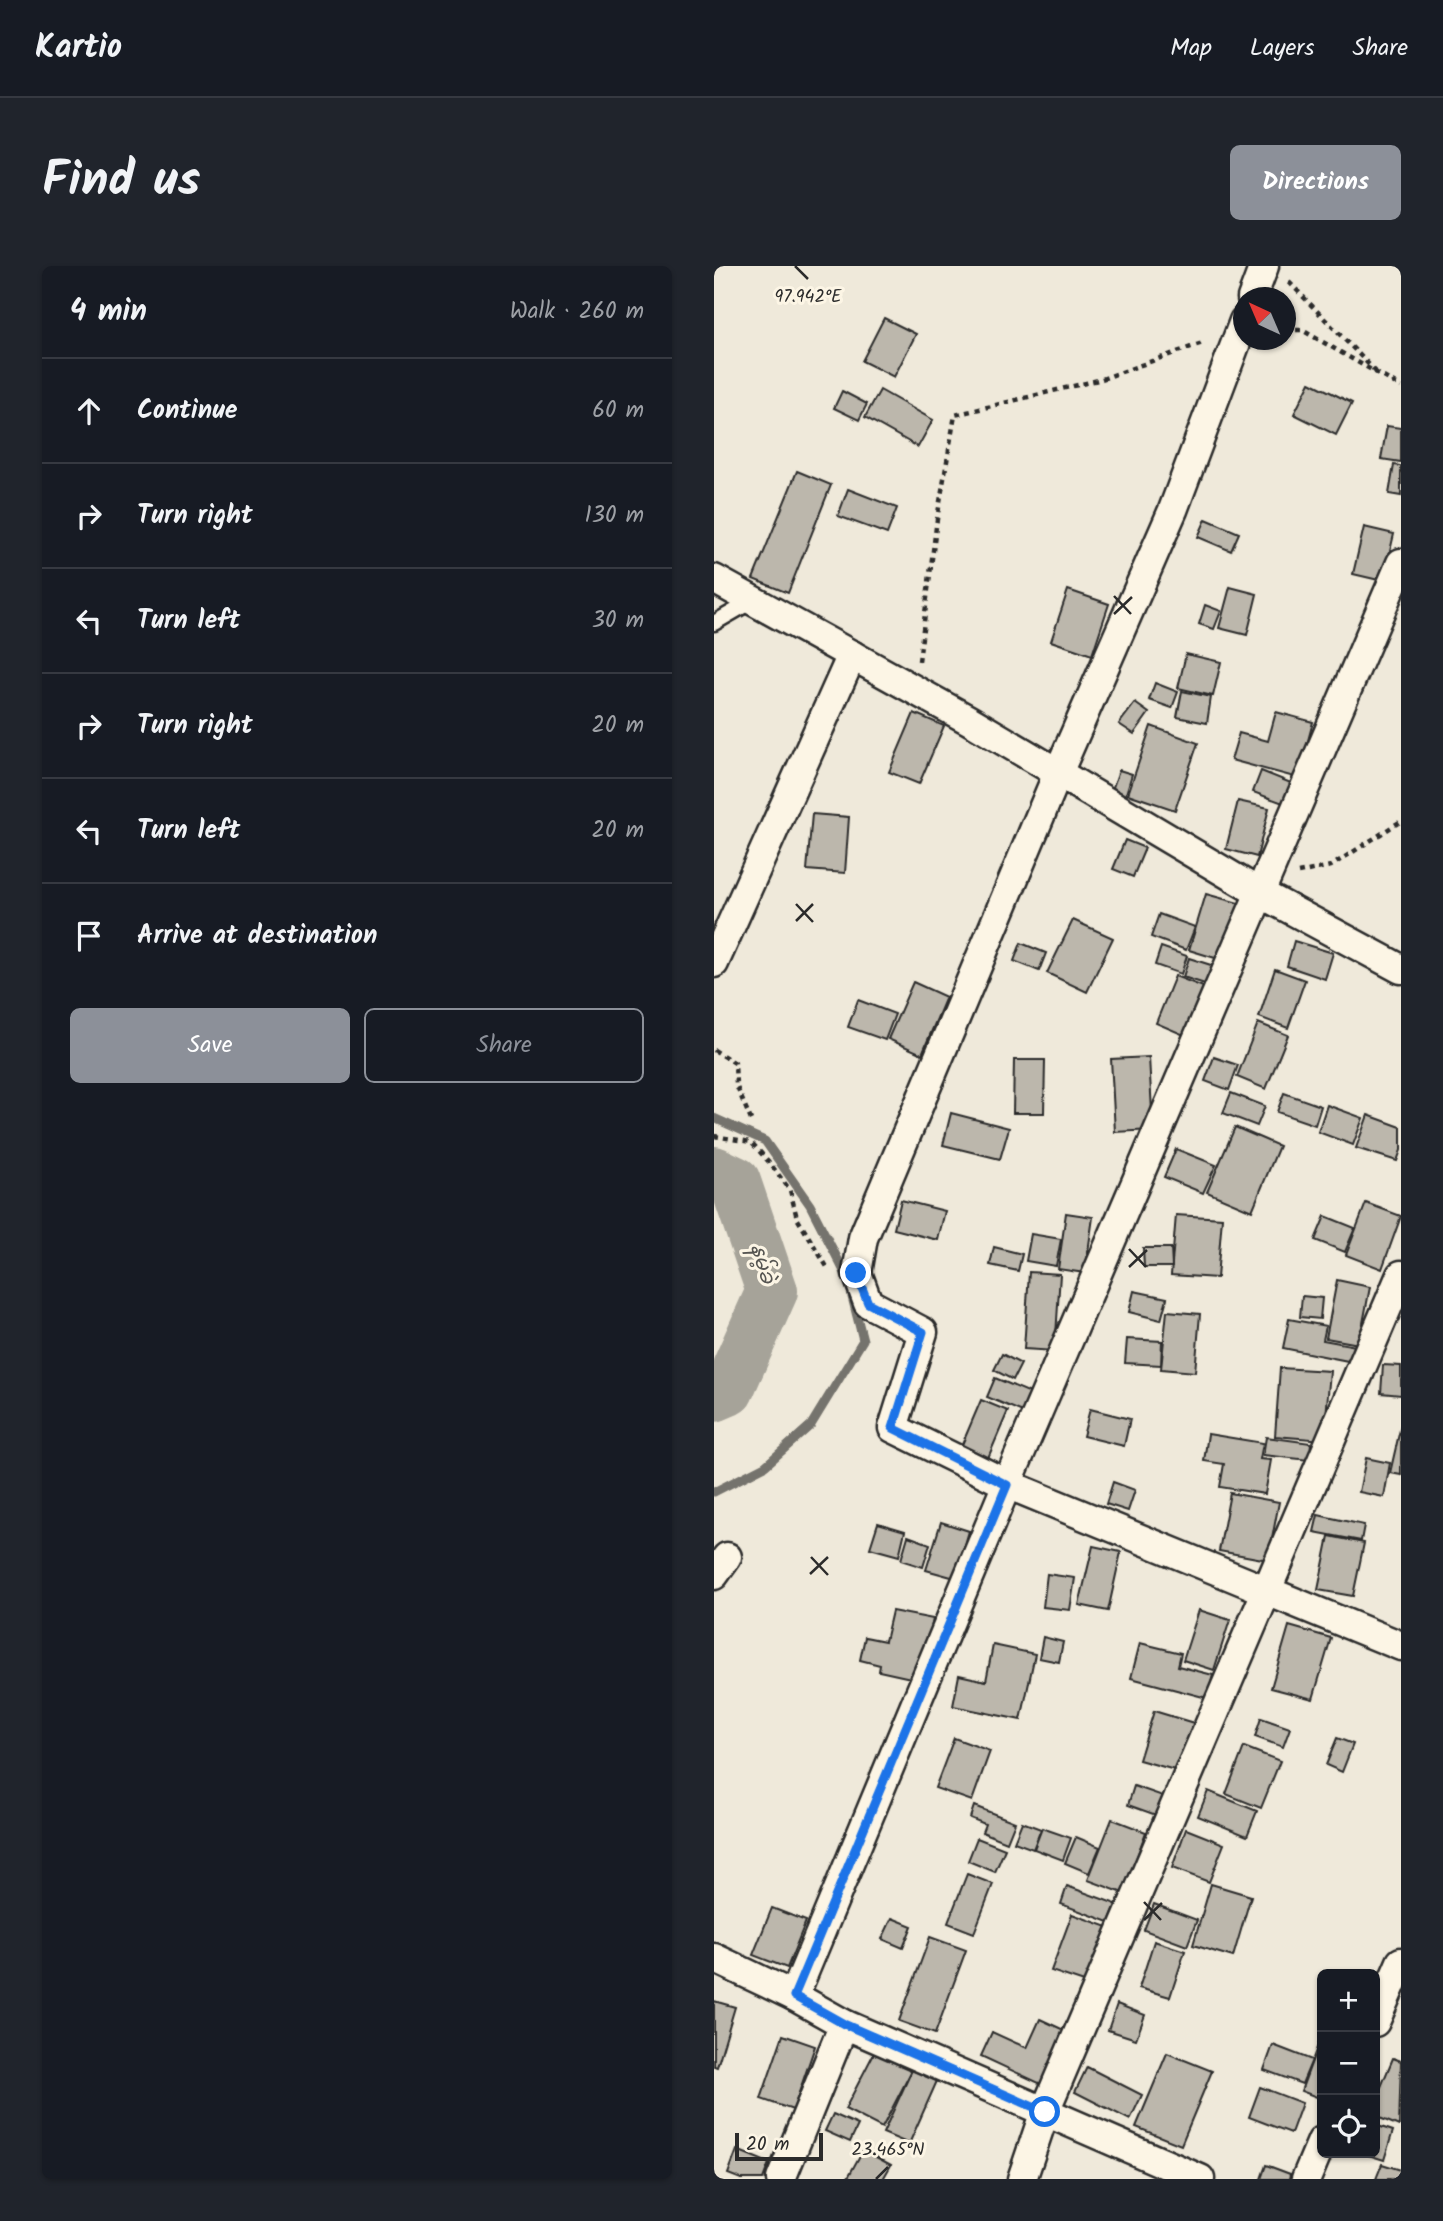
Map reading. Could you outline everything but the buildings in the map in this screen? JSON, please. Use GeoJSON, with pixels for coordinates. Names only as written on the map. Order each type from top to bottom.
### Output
{"type":"FeatureCollection","features":[{"type":"Feature","properties":{"kind":"street"},"geometry":{"type":"LineString","coordinates":[[1261,287],[1274,271]]}},
{"type":"Feature","properties":{"kind":"street"},"geometry":{"type":"LineString","coordinates":[[1233,349],[1173,510],[1058,773],[863,1238],[856,1273],[868,1303],[923,1332],[893,1428],[1007,1485],[1401,1646]]}},
{"type":"Feature","properties":{"kind":"street"},"geometry":{"type":"LineString","coordinates":[[794,1996],[1007,1485],[1401,562]]}},
{"type":"Feature","properties":{"kind":"street"},"geometry":{"type":"LineString","coordinates":[[714,579],[1263,886],[1401,969]]}},
{"type":"Feature","properties":{"kind":"street"},"geometry":{"type":"LineString","coordinates":[[714,963],[852,655]]}},
{"type":"Feature","properties":{"kind":"street"},"geometry":{"type":"LineString","coordinates":[[1022,2179],[1045,2112],[1401,1275]]}},
{"type":"Feature","properties":{"kind":"street"},"geometry":{"type":"LineString","coordinates":[[714,1958],[794,1996],[844,2024],[1200,2179]]}},
{"type":"Feature","properties":{"kind":"street"},"geometry":{"type":"LineString","coordinates":[[1380,2010],[1401,1962]]}},
{"type":"Feature","properties":{"kind":"street"},"geometry":{"type":"LineString","coordinates":[[781,2179],[844,2024]]}},
{"type":"Feature","properties":{"kind":"street"},"geometry":{"type":"LineString","coordinates":[[1306,2179],[1317,2153]]}},
{"type":"Feature","properties":{"kind":"lane"},"geometry":{"type":"LineString","coordinates":[[714,623],[753,601]]}},
{"type":"Feature","properties":{"kind":"path"},"geometry":{"type":"LineString","coordinates":[[1274,271],[1377,373]]}},
{"type":"Feature","properties":{"kind":"path"},"geometry":{"type":"LineString","coordinates":[[915,690],[937,519],[956,415],[1102,379],[1233,328]]}},
{"type":"Feature","properties":{"kind":"path"},"geometry":{"type":"LineString","coordinates":[[1296,330],[1302,330],[1401,387]]}},
{"type":"Feature","properties":{"kind":"path"},"geometry":{"type":"LineString","coordinates":[[1263,886],[1331,866],[1401,821]]}},
{"type":"Feature","properties":{"kind":"path"},"geometry":{"type":"LineString","coordinates":[[714,1050],[736,1063],[736,1085],[751,1120]]}},
{"type":"Feature","properties":{"kind":"path"},"geometry":{"type":"LineString","coordinates":[[714,1136],[751,1142],[769,1162],[789,1190],[797,1218],[831,1274]]}},
{"type":"Feature","properties":{"kind":"waterway"},"geometry":{"type":"LineString","coordinates":[[714,1118],[765,1141],[810,1205],[847,1277]]}},
{"type":"Feature","properties":{"kind":"waterway","name":"နမ့်ခဲ"},"geometry":{"type":"LineString","coordinates":[[714,1172],[735,1182],[772,1291],[728,1390],[714,1396]]}},
{"type":"Feature","properties":{"kind":"waterway"},"geometry":{"type":"LineString","coordinates":[[714,1492],[765,1466],[811,1425],[863,1340],[852,1297]]}},
{"type":"Feature","properties":{"kind":"route"},"geometry":{"type":"LineString","coordinates":[[856,1273],[868,1303],[923,1332],[893,1428],[1007,1485],[794,1996],[844,2024],[1045,2112]]}}]}
